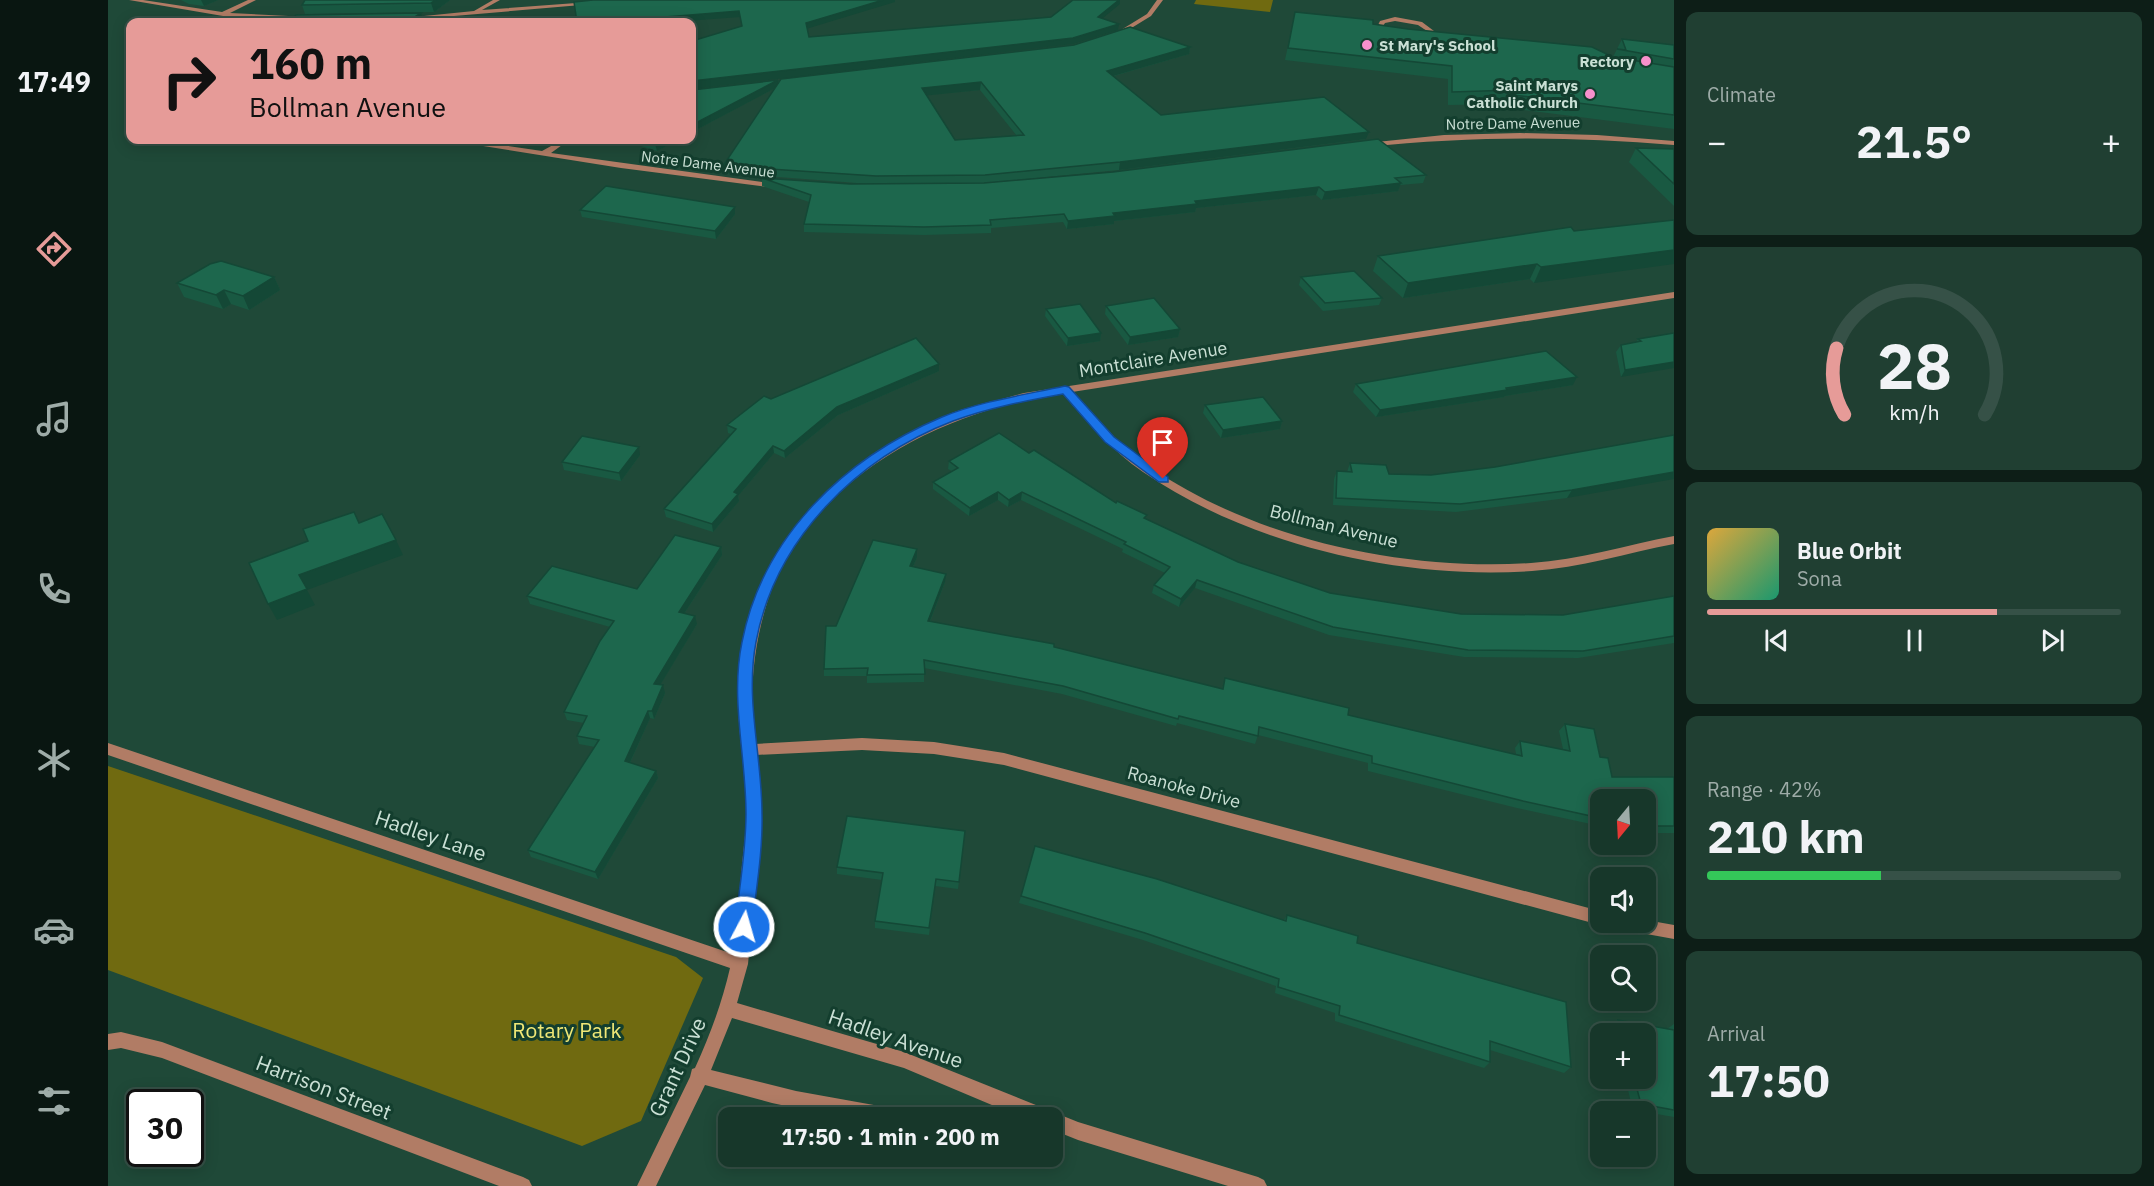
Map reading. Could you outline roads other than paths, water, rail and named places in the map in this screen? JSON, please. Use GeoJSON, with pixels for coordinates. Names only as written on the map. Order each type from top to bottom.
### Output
{"type":"FeatureCollection","features":[{"type":"Feature","properties":{"kind":"street"},"geometry":{"type":"LineString","coordinates":[[132,0],[223,14],[288,18]]}},
{"type":"Feature","properties":{"kind":"street"},"geometry":{"type":"LineString","coordinates":[[223,14],[253,0]]}},
{"type":"Feature","properties":{"kind":"street"},"geometry":{"type":"LineString","coordinates":[[465,18],[496,0]]}},
{"type":"Feature","properties":{"kind":"street"},"geometry":{"type":"LineString","coordinates":[[1109,37],[1149,15],[1160,0]]}},
{"type":"Feature","properties":{"kind":"street"},"geometry":{"type":"LineString","coordinates":[[411,18],[595,4]]}},
{"type":"Feature","properties":{"kind":"street"},"geometry":{"type":"LineString","coordinates":[[1431,31],[1425,36],[1402,36],[1383,30],[1380,24],[1387,20],[1412,20],[1426,25],[1431,31],[1439,32]]}},
{"type":"Feature","properties":{"kind":"street","name":"Notre Dame Avenue"},"geometry":{"type":"LineString","coordinates":[[1363,145],[1474,135],[1530,134],[1578,134],[1674,143]]}},
{"type":"Feature","properties":{"kind":"street","name":"Notre Dame Avenue"},"geometry":{"type":"LineString","coordinates":[[482,144],[738,183],[788,187]]}},
{"type":"Feature","properties":{"kind":"street"},"geometry":{"type":"LineString","coordinates":[[543,154],[559,144]]}},
{"type":"Feature","properties":{"kind":"street","name":"Montclaire Avenue"},"geometry":{"type":"LineString","coordinates":[[740,964],[754,814],[745,694],[749,642],[762,595],[783,553],[810,515],[835,489],[873,459],[909,437],[948,419],[996,404],[1065,390],[1674,295]]}},
{"type":"Feature","properties":{"kind":"street","name":"Bollman Avenue"},"geometry":{"type":"LineString","coordinates":[[1065,390],[1110,440],[1148,470],[1176,487],[1250,523],[1333,548],[1416,564],[1499,568],[1533,567],[1674,540]]}},
{"type":"Feature","properties":{"kind":"street","name":"Roanoke Drive"},"geometry":{"type":"LineString","coordinates":[[751,750],[862,744],[934,748],[1005,759],[1590,915]]}},
{"type":"Feature","properties":{"kind":"street","name":"Hadley Lane"},"geometry":{"type":"LineString","coordinates":[[108,749],[740,964]]}},
{"type":"Feature","properties":{"kind":"street"},"geometry":{"type":"LineString","coordinates":[[1656,929],[1674,932]]}},
{"type":"Feature","properties":{"kind":"street","name":"Grant Drive"},"geometry":{"type":"LineString","coordinates":[[646,1186],[729,1009],[740,964]]}},
{"type":"Feature","properties":{"kind":"street","name":"Hadley Avenue"},"geometry":{"type":"LineString","coordinates":[[729,1009],[904,1060],[1019,1107]]}},
{"type":"Feature","properties":{"kind":"street","name":"Harrison Street"},"geometry":{"type":"LineString","coordinates":[[108,1042],[121,1040],[162,1050],[523,1186]]}},
{"type":"Feature","properties":{"kind":"street"},"geometry":{"type":"LineString","coordinates":[[698,1075],[751,1091],[830,1107]]}},
{"type":"Feature","properties":{"kind":"street"},"geometry":{"type":"LineString","coordinates":[[1063,1125],[1258,1186]]}},
{"type":"Feature","properties":{"kind":"street"},"geometry":{"type":"LineString","coordinates":[[1063,1130],[1078,1131]]}},
{"type":"Feature","properties":{"kind":"place","name":"St Mary's School"},"geometry":{"type":"Point","coordinates":[1367,45]}},
{"type":"Feature","properties":{"kind":"place","name":"Rectory"},"geometry":{"type":"Point","coordinates":[1646,61]}},
{"type":"Feature","properties":{"kind":"place","name":"Saint Marys Catholic Church"},"geometry":{"type":"Point","coordinates":[1590,94]}},
{"type":"Feature","properties":{"kind":"park label","name":"Rotary Park"},"geometry":{"type":"Point","coordinates":[567,1030]}}]}
